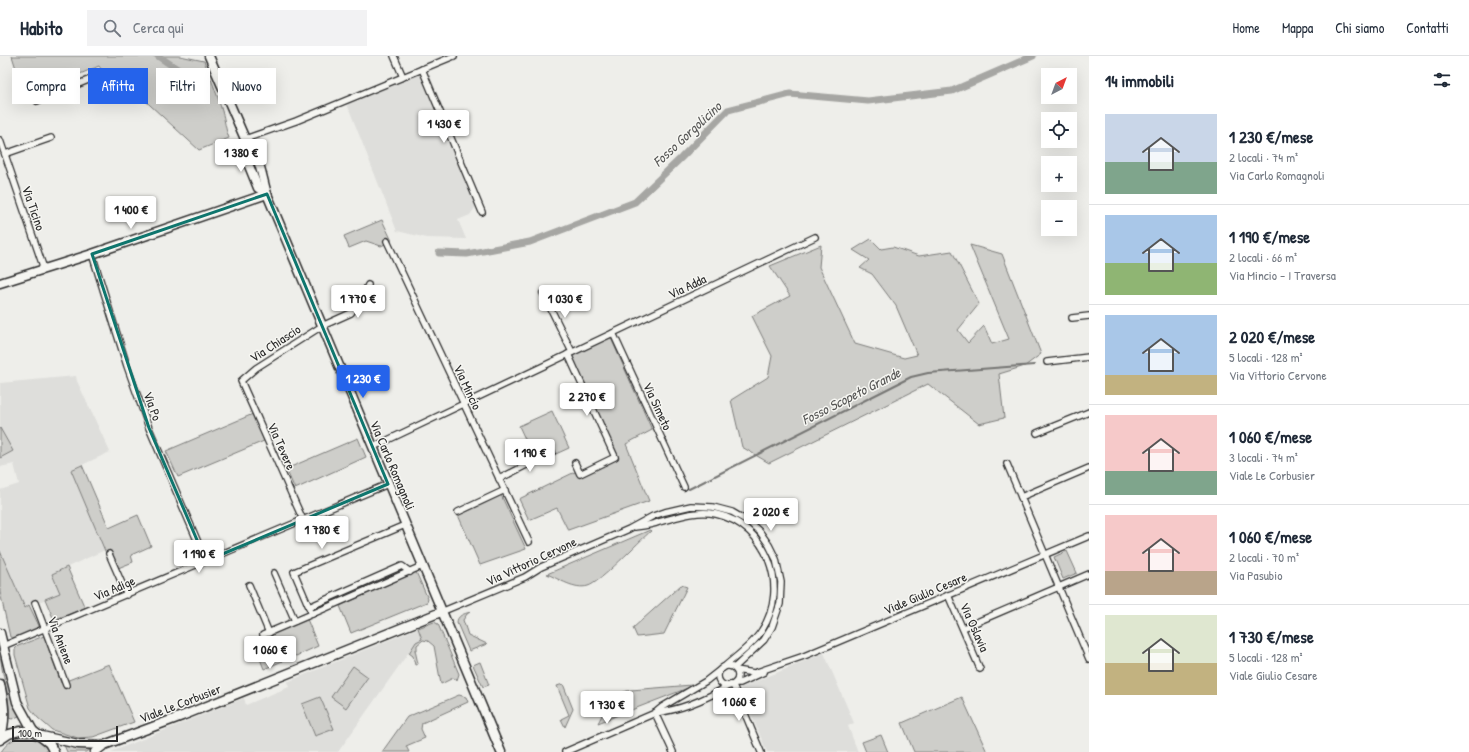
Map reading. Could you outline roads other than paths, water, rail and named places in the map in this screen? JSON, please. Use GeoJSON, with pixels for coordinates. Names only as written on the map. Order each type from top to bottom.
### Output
{"type":"FeatureCollection","features":[{"type":"Feature","properties":{"kind":"street"},"geometry":{"type":"LineString","coordinates":[[209,56],[245,139],[296,121],[422,69],[447,57],[454,56]]}},
{"type":"Feature","properties":{"kind":"street"},"geometry":{"type":"LineString","coordinates":[[394,56],[403,77]]}},
{"type":"Feature","properties":{"kind":"street"},"geometry":{"type":"LineString","coordinates":[[422,69],[482,212]]}},
{"type":"Feature","properties":{"kind":"street"},"geometry":{"type":"LineString","coordinates":[[5,154],[51,138]]}},
{"type":"Feature","properties":{"kind":"street","name":"Via Carlo Romagnoli"},"geometry":{"type":"LineString","coordinates":[[245,139],[243,151],[258,188],[267,194],[501,752]]}},
{"type":"Feature","properties":{"kind":"street","name":"Via Ticino"},"geometry":{"type":"LineString","coordinates":[[0,140],[44,269]]}},
{"type":"Feature","properties":{"kind":"street"},"geometry":{"type":"LineString","coordinates":[[0,284],[267,194]]}},
{"type":"Feature","properties":{"kind":"street","name":"Via Adda"},"geometry":{"type":"LineString","coordinates":[[372,447],[815,237]]}},
{"type":"Feature","properties":{"kind":"street","name":"Via Mincio"},"geometry":{"type":"LineString","coordinates":[[387,241],[529,542]]}},
{"type":"Feature","properties":{"kind":"street","name":"Via Po"},"geometry":{"type":"LineString","coordinates":[[92,254],[127,366],[150,428],[206,561]]}},
{"type":"Feature","properties":{"kind":"street","name":"Via Chiascio"},"geometry":{"type":"LineString","coordinates":[[241,380],[256,368],[322,326],[351,313],[363,296],[368,285]]}},
{"type":"Feature","properties":{"kind":"street"},"geometry":{"type":"LineString","coordinates":[[543,293],[615,457],[580,474],[575,463]]}},
{"type":"Feature","properties":{"kind":"street"},"geometry":{"type":"LineString","coordinates":[[1072,318],[1089,316]]}},
{"type":"Feature","properties":{"kind":"street","name":"Via Simeto"},"geometry":{"type":"LineString","coordinates":[[613,333],[684,487]]}},
{"type":"Feature","properties":{"kind":"street"},"geometry":{"type":"LineString","coordinates":[[1047,362],[1089,357]]}},
{"type":"Feature","properties":{"kind":"street","name":"Via Tevere"},"geometry":{"type":"LineString","coordinates":[[241,380],[303,520]]}},
{"type":"Feature","properties":{"kind":"street"},"geometry":{"type":"LineString","coordinates":[[1037,433],[1089,412]]}},
{"type":"Feature","properties":{"kind":"street"},"geometry":{"type":"LineString","coordinates":[[499,478],[552,452]]}},
{"type":"Feature","properties":{"kind":"street"},"geometry":{"type":"LineString","coordinates":[[1008,464],[1044,554],[1089,659]]}},
{"type":"Feature","properties":{"kind":"street"},"geometry":{"type":"LineString","coordinates":[[1021,497],[1089,468]]}},
{"type":"Feature","properties":{"kind":"street","name":"Via Adige"},"geometry":{"type":"LineString","coordinates":[[3,646],[388,484]]}},
{"type":"Feature","properties":{"kind":"street"},"geometry":{"type":"LineString","coordinates":[[458,512],[505,490]]}},
{"type":"Feature","properties":{"kind":"street","name":"Via Vittorio Cervone"},"geometry":{"type":"LineString","coordinates":[[441,612],[525,577],[541,566],[629,529],[653,516],[691,506],[713,507],[732,512],[749,522],[764,537],[773,551],[779,566],[781,582],[780,604],[775,620],[764,640],[735,669]]}},
{"type":"Feature","properties":{"kind":"street","name":"Via Vittorio Cervone"},"geometry":{"type":"LineString","coordinates":[[629,529],[658,523],[682,515],[705,513],[715,514],[734,520],[756,539],[762,547],[772,567],[774,580],[775,592],[770,612],[762,630],[755,639],[722,669]]}},
{"type":"Feature","properties":{"kind":"street","name":"Via Carlo Romagnoli"},"geometry":{"type":"LineString","coordinates":[[312,614],[294,572],[405,525]]}},
{"type":"Feature","properties":{"kind":"street","name":"Viale Giulio Cesare"},"geometry":{"type":"LineString","coordinates":[[735,669],[754,673],[804,656],[1089,536]]}},
{"type":"Feature","properties":{"kind":"street"},"geometry":{"type":"LineString","coordinates":[[109,554],[126,594]]}},
{"type":"Feature","properties":{"kind":"street"},"geometry":{"type":"LineString","coordinates":[[309,607],[402,566],[410,572]]}},
{"type":"Feature","properties":{"kind":"street"},"geometry":{"type":"LineString","coordinates":[[249,586],[266,634],[422,566]]}},
{"type":"Feature","properties":{"kind":"street"},"geometry":{"type":"LineString","coordinates":[[274,573],[295,621]]}},
{"type":"Feature","properties":{"kind":"street"},"geometry":{"type":"LineString","coordinates":[[963,628],[1089,574]]}},
{"type":"Feature","properties":{"kind":"street","name":"Via Oslavia"},"geometry":{"type":"LineString","coordinates":[[948,595],[980,669]]}},
{"type":"Feature","properties":{"kind":"street","name":"Via Aniene"},"geometry":{"type":"LineString","coordinates":[[35,603],[66,685]]}},
{"type":"Feature","properties":{"kind":"street","name":"Viale Le Corbusier"},"geometry":{"type":"LineString","coordinates":[[95,752],[104,745],[182,716],[441,612]]}},
{"type":"Feature","properties":{"kind":"street"},"geometry":{"type":"LineString","coordinates":[[0,633],[17,702],[37,734],[49,743],[54,752]]}},
{"type":"Feature","properties":{"kind":"street"},"geometry":{"type":"LineString","coordinates":[[729,666],[735,669],[738,678],[732,684],[726,685],[721,682],[718,676],[722,669],[729,666]]}},
{"type":"Feature","properties":{"kind":"street","name":"Viale Giulio Cesare"},"geometry":{"type":"LineString","coordinates":[[565,752],[655,713],[664,712],[700,700],[732,684],[740,684],[762,674],[769,668]]}},
{"type":"Feature","properties":{"kind":"street","name":"Viale Giulio Cesare"},"geometry":{"type":"LineString","coordinates":[[655,713],[662,707],[706,681],[722,669]]}},
{"type":"Feature","properties":{"kind":"street"},"geometry":{"type":"LineString","coordinates":[[0,684],[4,713],[3,730],[0,739]]}},
{"type":"Feature","properties":{"kind":"street"},"geometry":{"type":"LineString","coordinates":[[732,684],[761,752]]}},
{"type":"Feature","properties":{"kind":"street"},"geometry":{"type":"LineString","coordinates":[[655,713],[673,752]]}},
{"type":"Feature","properties":{"kind":"street","name":"Viale Le Corbusier"},"geometry":{"type":"LineString","coordinates":[[0,739],[14,733],[37,734],[78,744],[104,745]]}},
{"type":"Feature","properties":{"kind":"waterway","name":"Fosso Gorgolicino"},"geometry":{"type":"LineString","coordinates":[[158,56],[176,68]]}},
{"type":"Feature","properties":{"kind":"waterway","name":"Fosso Gorgolicino"},"geometry":{"type":"LineString","coordinates":[[439,253],[467,254],[530,242],[635,202],[728,110],[790,94],[868,101],[952,91],[1033,56]]}},
{"type":"Feature","properties":{"kind":"waterway","name":"Fosso Scopeto Grande"},"geometry":{"type":"LineString","coordinates":[[689,489],[911,377],[928,373],[1034,365]]}}]}
